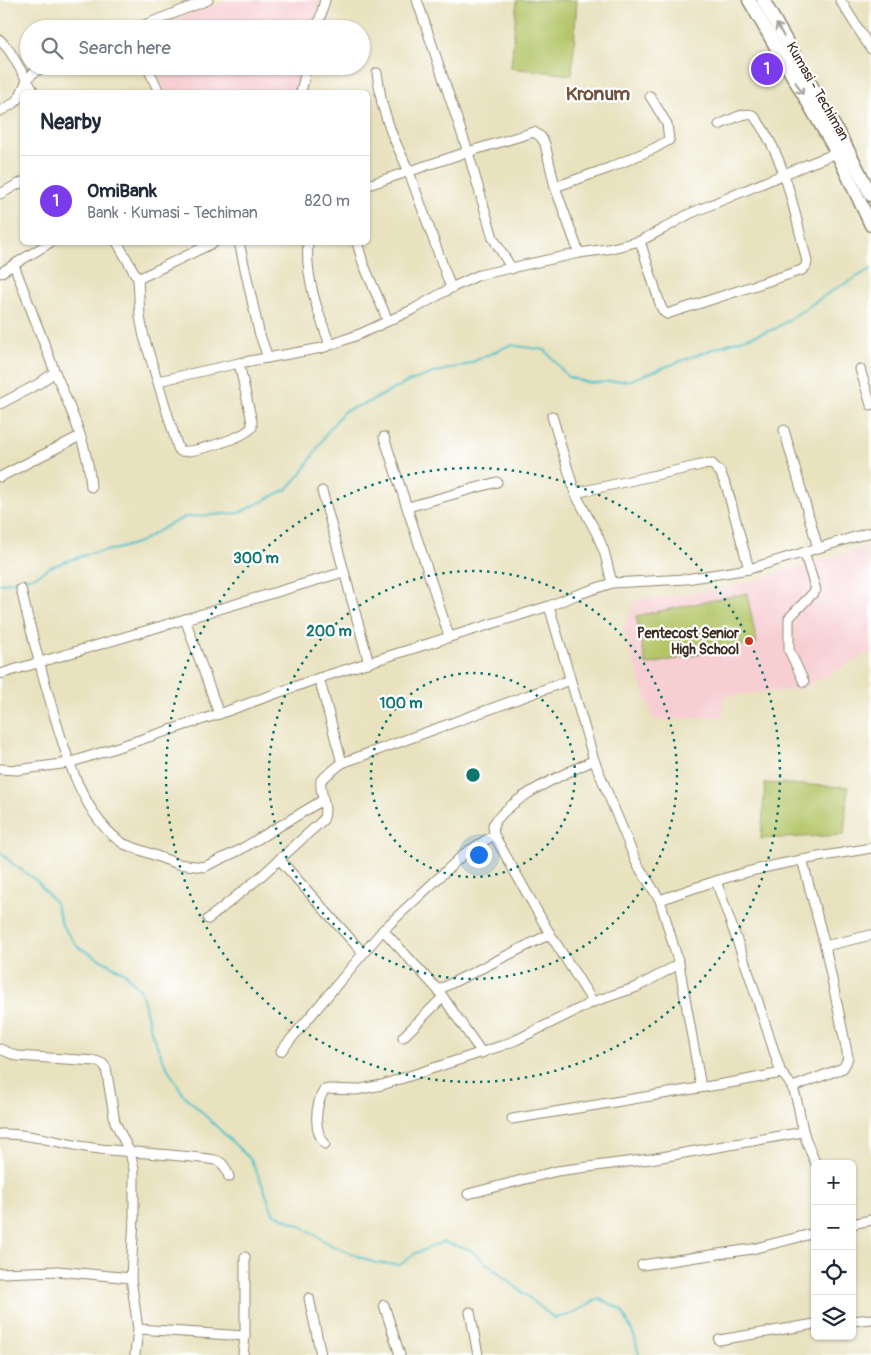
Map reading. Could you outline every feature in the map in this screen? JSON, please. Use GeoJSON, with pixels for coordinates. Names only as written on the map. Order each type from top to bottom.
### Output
{"type":"FeatureCollection","features":[{"type":"Feature","properties":{"kind":"highway","name":"Kumasi - Techiman"},"geometry":{"type":"LineString","coordinates":[[749,0],[838,153],[871,225]]}},
{"type":"Feature","properties":{"kind":"highway"},"geometry":{"type":"LineString","coordinates":[[763,0],[871,195]]}},
{"type":"Feature","properties":{"kind":"street"},"geometry":{"type":"LineString","coordinates":[[157,20],[208,0]]}},
{"type":"Feature","properties":{"kind":"street"},"geometry":{"type":"LineString","coordinates":[[319,20],[325,0]]}},
{"type":"Feature","properties":{"kind":"street"},"geometry":{"type":"LineString","coordinates":[[417,0],[468,152],[493,238],[512,269]]}},
{"type":"Feature","properties":{"kind":"street"},"geometry":{"type":"LineString","coordinates":[[840,0],[871,50]]}},
{"type":"Feature","properties":{"kind":"street"},"geometry":{"type":"LineString","coordinates":[[0,40],[10,50],[20,68]]}},
{"type":"Feature","properties":{"kind":"street"},"geometry":{"type":"LineString","coordinates":[[377,73],[386,120],[409,172],[451,288]]}},
{"type":"Feature","properties":{"kind":"street"},"geometry":{"type":"LineString","coordinates":[[24,75],[33,90]]}},
{"type":"Feature","properties":{"kind":"street"},"geometry":{"type":"LineString","coordinates":[[23,90],[31,75]]}},
{"type":"Feature","properties":{"kind":"street"},"geometry":{"type":"LineString","coordinates":[[151,75],[158,90]]}},
{"type":"Feature","properties":{"kind":"street"},"geometry":{"type":"LineString","coordinates":[[301,90],[305,75]]}},
{"type":"Feature","properties":{"kind":"street"},"geometry":{"type":"LineString","coordinates":[[0,111],[14,103],[20,96]]}},
{"type":"Feature","properties":{"kind":"street"},"geometry":{"type":"LineString","coordinates":[[555,187],[609,168],[669,140],[667,124],[650,96]]}},
{"type":"Feature","properties":{"kind":"street"},"geometry":{"type":"LineString","coordinates":[[640,241],[661,307],[667,314],[802,270],[806,266],[807,261],[784,174],[767,134],[753,116],[749,114],[743,114],[720,125]]}},
{"type":"Feature","properties":{"kind":"street"},"geometry":{"type":"LineString","coordinates":[[370,184],[534,132],[541,137],[545,144],[555,187],[579,253]]}},
{"type":"Feature","properties":{"kind":"street"},"geometry":{"type":"LineString","coordinates":[[158,381],[330,345],[360,334],[414,309],[479,275],[640,241],[689,214],[838,153]]}},
{"type":"Feature","properties":{"kind":"street"},"geometry":{"type":"LineString","coordinates":[[0,194],[20,183]]}},
{"type":"Feature","properties":{"kind":"street"},"geometry":{"type":"LineString","coordinates":[[0,273],[47,245]]}},
{"type":"Feature","properties":{"kind":"street"},"geometry":{"type":"LineString","coordinates":[[119,245],[138,279],[140,317],[144,337],[180,451],[187,452],[244,434],[252,427],[239,363]]}},
{"type":"Feature","properties":{"kind":"street"},"geometry":{"type":"LineString","coordinates":[[138,279],[209,245]]}},
{"type":"Feature","properties":{"kind":"street"},"geometry":{"type":"LineString","coordinates":[[240,245],[259,332],[268,358]]}},
{"type":"Feature","properties":{"kind":"street"},"geometry":{"type":"LineString","coordinates":[[308,245],[312,291],[330,345]]}},
{"type":"Feature","properties":{"kind":"street"},"geometry":{"type":"LineString","coordinates":[[358,245],[363,263],[388,321]]}},
{"type":"Feature","properties":{"kind":"street"},"geometry":{"type":"LineString","coordinates":[[14,265],[80,436],[91,487]]}},
{"type":"Feature","properties":{"kind":"street"},"geometry":{"type":"LineString","coordinates":[[860,369],[871,405]]}},
{"type":"Feature","properties":{"kind":"street"},"geometry":{"type":"LineString","coordinates":[[0,404],[56,372]]}},
{"type":"Feature","properties":{"kind":"street"},"geometry":{"type":"LineString","coordinates":[[552,416],[575,493],[604,551],[612,583]]}},
{"type":"Feature","properties":{"kind":"street"},"geometry":{"type":"LineString","coordinates":[[784,430],[818,548]]}},
{"type":"Feature","properties":{"kind":"street"},"geometry":{"type":"LineString","coordinates":[[0,476],[80,436]]}},
{"type":"Feature","properties":{"kind":"street"},"geometry":{"type":"LineString","coordinates":[[384,437],[449,636]]}},
{"type":"Feature","properties":{"kind":"street"},"geometry":{"type":"LineString","coordinates":[[575,493],[712,464],[720,472],[727,488],[749,569]]}},
{"type":"Feature","properties":{"kind":"street"},"geometry":{"type":"LineString","coordinates":[[408,507],[497,482]]}},
{"type":"Feature","properties":{"kind":"street"},"geometry":{"type":"LineString","coordinates":[[322,491],[369,663]]}},
{"type":"Feature","properties":{"kind":"street"},"geometry":{"type":"LineString","coordinates":[[0,769],[17,770],[69,763],[219,714],[319,678],[549,606],[612,583],[686,579],[749,569],[871,532]]}},
{"type":"Feature","properties":{"kind":"street"},"geometry":{"type":"LineString","coordinates":[[804,552],[816,590],[789,618],[789,650],[804,682]]}},
{"type":"Feature","properties":{"kind":"street"},"geometry":{"type":"LineString","coordinates":[[0,674],[344,572]]}},
{"type":"Feature","properties":{"kind":"street"},"geometry":{"type":"LineString","coordinates":[[21,589],[39,663],[69,763],[100,821],[118,840],[162,859],[189,866],[204,867],[222,860],[324,800]]}},
{"type":"Feature","properties":{"kind":"street"},"geometry":{"type":"LineString","coordinates":[[549,606],[594,760],[637,864],[660,900],[680,964],[701,1087]]}},
{"type":"Feature","properties":{"kind":"street"},"geometry":{"type":"LineString","coordinates":[[185,619],[219,714]]}},
{"type":"Feature","properties":{"kind":"street"},"geometry":{"type":"LineString","coordinates":[[319,678],[342,763]]}},
{"type":"Feature","properties":{"kind":"street"},"geometry":{"type":"LineString","coordinates":[[208,919],[247,888],[323,820],[326,814],[320,788],[321,780],[326,774],[342,763],[570,680]]}},
{"type":"Feature","properties":{"kind":"street"},"geometry":{"type":"LineString","coordinates":[[593,1002],[550,934],[494,835],[493,825],[497,818],[520,798],[594,760]]}},
{"type":"Feature","properties":{"kind":"street"},"geometry":{"type":"LineString","coordinates":[[281,1051],[383,930],[465,853],[494,835]]}},
{"type":"Feature","properties":{"kind":"street"},"geometry":{"type":"LineString","coordinates":[[660,900],[716,881],[802,859],[871,848]]}},
{"type":"Feature","properties":{"kind":"street"},"geometry":{"type":"LineString","coordinates":[[280,859],[364,953]]}},
{"type":"Feature","properties":{"kind":"street"},"geometry":{"type":"LineString","coordinates":[[793,1087],[843,1068],[848,1057],[825,946],[802,859]]}},
{"type":"Feature","properties":{"kind":"street"},"geometry":{"type":"LineString","coordinates":[[716,881],[781,1073],[793,1087],[803,1132],[814,1160]]}},
{"type":"Feature","properties":{"kind":"street"},"geometry":{"type":"LineString","coordinates":[[383,930],[440,993],[482,1053]]}},
{"type":"Feature","properties":{"kind":"street"},"geometry":{"type":"LineString","coordinates":[[402,1037],[440,993],[550,934]]}},
{"type":"Feature","properties":{"kind":"street"},"geometry":{"type":"LineString","coordinates":[[825,946],[871,935]]}},
{"type":"Feature","properties":{"kind":"street"},"geometry":{"type":"LineString","coordinates":[[325,1144],[319,1137],[317,1128],[318,1107],[324,1090],[328,1088],[356,1090],[382,1085],[482,1053],[516,1040],[593,1002],[637,987],[680,964]]}},
{"type":"Feature","properties":{"kind":"street"},"geometry":{"type":"LineString","coordinates":[[0,1049],[17,1056],[96,1061],[103,1064],[108,1074],[115,1122],[130,1153],[134,1169],[131,1278],[138,1329],[135,1355]]}},
{"type":"Feature","properties":{"kind":"street"},"geometry":{"type":"LineString","coordinates":[[512,1119],[781,1073]]}},
{"type":"Feature","properties":{"kind":"street"},"geometry":{"type":"LineString","coordinates":[[468,1194],[557,1171],[659,1158],[803,1132]]}},
{"type":"Feature","properties":{"kind":"street"},"geometry":{"type":"LineString","coordinates":[[0,1134],[25,1135],[78,1146],[130,1153],[181,1155],[215,1160],[220,1161],[224,1165],[229,1177]]}},
{"type":"Feature","properties":{"kind":"street"},"geometry":{"type":"LineString","coordinates":[[856,1223],[871,1220]]}},
{"type":"Feature","properties":{"kind":"street"},"geometry":{"type":"LineString","coordinates":[[642,1265],[752,1249],[811,1234]]}},
{"type":"Feature","properties":{"kind":"street"},"geometry":{"type":"LineString","coordinates":[[243,1355],[245,1336],[245,1257]]}},
{"type":"Feature","properties":{"kind":"street"},"geometry":{"type":"LineString","coordinates":[[0,1273],[58,1271],[131,1278]]}},
{"type":"Feature","properties":{"kind":"street"},"geometry":{"type":"LineString","coordinates":[[309,1298],[321,1355]]}},
{"type":"Feature","properties":{"kind":"street"},"geometry":{"type":"LineString","coordinates":[[384,1305],[400,1355]]}},
{"type":"Feature","properties":{"kind":"street"},"geometry":{"type":"LineString","coordinates":[[470,1312],[478,1355]]}},
{"type":"Feature","properties":{"kind":"street"},"geometry":{"type":"LineString","coordinates":[[856,1321],[871,1319]]}},
{"type":"Feature","properties":{"kind":"street"},"geometry":{"type":"LineString","coordinates":[[718,1340],[811,1325]]}},
{"type":"Feature","properties":{"kind":"street"},"geometry":{"type":"LineString","coordinates":[[138,1329],[245,1336]]}},
{"type":"Feature","properties":{"kind":"shaded area"},"geometry":{"type":"Polygon","coordinates":[[[230,0],[320,0],[314,20],[173,20],[230,0]]]}},
{"type":"Feature","properties":{"kind":"shaded area"},"geometry":{"type":"Polygon","coordinates":[[[159,75],[301,75],[297,90],[165,90],[159,75]]]}},
{"type":"Feature","properties":{"kind":"shaded area","name":"Pentecost Senior High School"},"geometry":{"type":"Polygon","coordinates":[[[864,548],[871,573],[871,652],[802,689],[723,696],[724,716],[654,721],[623,630],[636,600],[724,589],[864,548]]]}},
{"type":"Feature","properties":{"kind":"green space"},"geometry":{"type":"Polygon","coordinates":[[[517,0],[577,0],[572,75],[511,68],[517,0]]]}},
{"type":"Feature","properties":{"kind":"green space"},"geometry":{"type":"Polygon","coordinates":[[[747,593],[757,643],[646,665],[636,616],[747,593]]]}},
{"type":"Feature","properties":{"kind":"green space"},"geometry":{"type":"Polygon","coordinates":[[[765,783],[848,787],[844,835],[761,839],[765,783]]]}},
{"type":"Feature","properties":{"kind":"waterway"},"geometry":{"type":"LineString","coordinates":[[0,584],[36,576],[50,567],[91,553],[117,549],[140,542],[186,517],[239,513],[287,489],[302,473],[328,431],[344,411],[367,403],[408,382],[436,372],[466,365],[510,345],[545,350],[568,377],[590,383],[631,380],[718,347],[775,329],[830,292],[871,269]]}},
{"type":"Feature","properties":{"kind":"waterway"},"geometry":{"type":"LineString","coordinates":[[0,852],[37,881],[55,903],[63,927],[78,947],[125,973],[141,991],[152,1034],[164,1062],[183,1094],[251,1160],[273,1213],[301,1226],[331,1245],[375,1263],[400,1265],[414,1254],[442,1242],[469,1249],[554,1318],[570,1315],[599,1298],[622,1310],[635,1338],[639,1355]]}},
{"type":"Feature","properties":{"kind":"place","name":"OmiBank"},"geometry":{"type":"Point","coordinates":[767,69]}},
{"type":"Feature","properties":{"kind":"place","name":"Pentecost Senior High School"},"geometry":{"type":"Point","coordinates":[749,641]}},
{"type":"Feature","properties":{"kind":"district","name":"Kronum"},"geometry":{"type":"Point","coordinates":[598,93]}}]}
